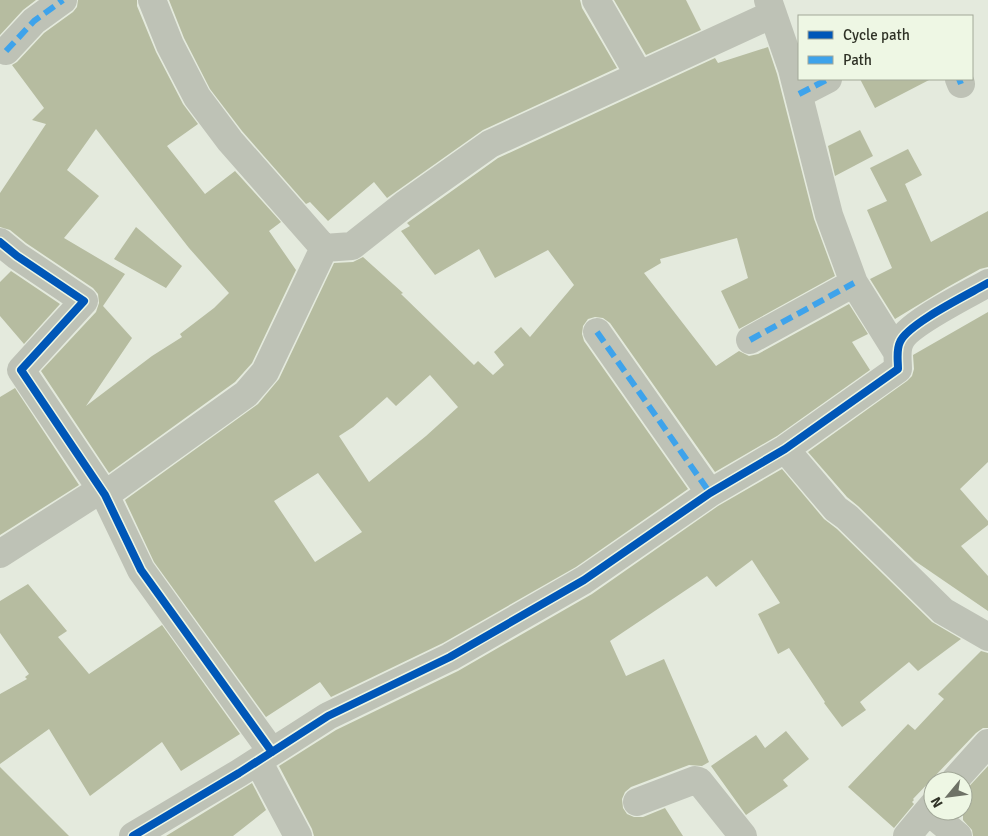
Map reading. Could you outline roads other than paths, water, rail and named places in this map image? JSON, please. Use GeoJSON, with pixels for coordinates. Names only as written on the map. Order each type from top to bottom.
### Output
{"type":"FeatureCollection","features":[{"type":"Feature","properties":{"kind":"street"},"geometry":{"type":"LineString","coordinates":[[6,51],[34,21],[63,0]]}},
{"type":"Feature","properties":{"kind":"street"},"geometry":{"type":"LineString","coordinates":[[152,0],[170,45],[197,97],[230,141],[324,248]]}},
{"type":"Feature","properties":{"kind":"street"},"geometry":{"type":"LineString","coordinates":[[596,0],[639,75]]}},
{"type":"Feature","properties":{"kind":"street"},"geometry":{"type":"LineString","coordinates":[[324,248],[352,246],[404,205],[490,144],[639,75],[771,7],[792,69],[830,215],[854,283],[897,352]]}},
{"type":"Feature","properties":{"kind":"street"},"geometry":{"type":"LineString","coordinates":[[798,94],[826,80]]}},
{"type":"Feature","properties":{"kind":"street"},"geometry":{"type":"LineString","coordinates":[[0,242],[17,256],[84,302],[21,370],[70,446],[105,495],[141,570],[265,757],[298,836]]}},
{"type":"Feature","properties":{"kind":"street"},"geometry":{"type":"LineString","coordinates":[[0,554],[92,495],[105,495],[246,394],[265,372],[324,248]]}},
{"type":"Feature","properties":{"kind":"street"},"geometry":{"type":"LineString","coordinates":[[750,340],[854,283]]}},
{"type":"Feature","properties":{"kind":"street"},"geometry":{"type":"LineString","coordinates":[[133,836],[265,757],[328,716],[450,657],[584,580],[710,493],[785,448],[898,369],[897,352],[900,340],[911,328],[988,283]]}},
{"type":"Feature","properties":{"kind":"street"},"geometry":{"type":"LineString","coordinates":[[596,332],[710,493]]}},
{"type":"Feature","properties":{"kind":"street"},"geometry":{"type":"LineString","coordinates":[[785,448],[836,509],[848,517],[943,611],[988,637]]}},
{"type":"Feature","properties":{"kind":"street"},"geometry":{"type":"LineString","coordinates":[[963,771],[988,743]]}},
{"type":"Feature","properties":{"kind":"street"},"geometry":{"type":"LineString","coordinates":[[637,802],[695,780],[699,781],[744,836]]}},
{"type":"Feature","properties":{"kind":"street"},"geometry":{"type":"LineString","coordinates":[[908,836],[923,818]]}},
{"type":"Feature","properties":{"kind":"street"},"geometry":{"type":"LineString","coordinates":[[944,821],[958,836]]}}]}
